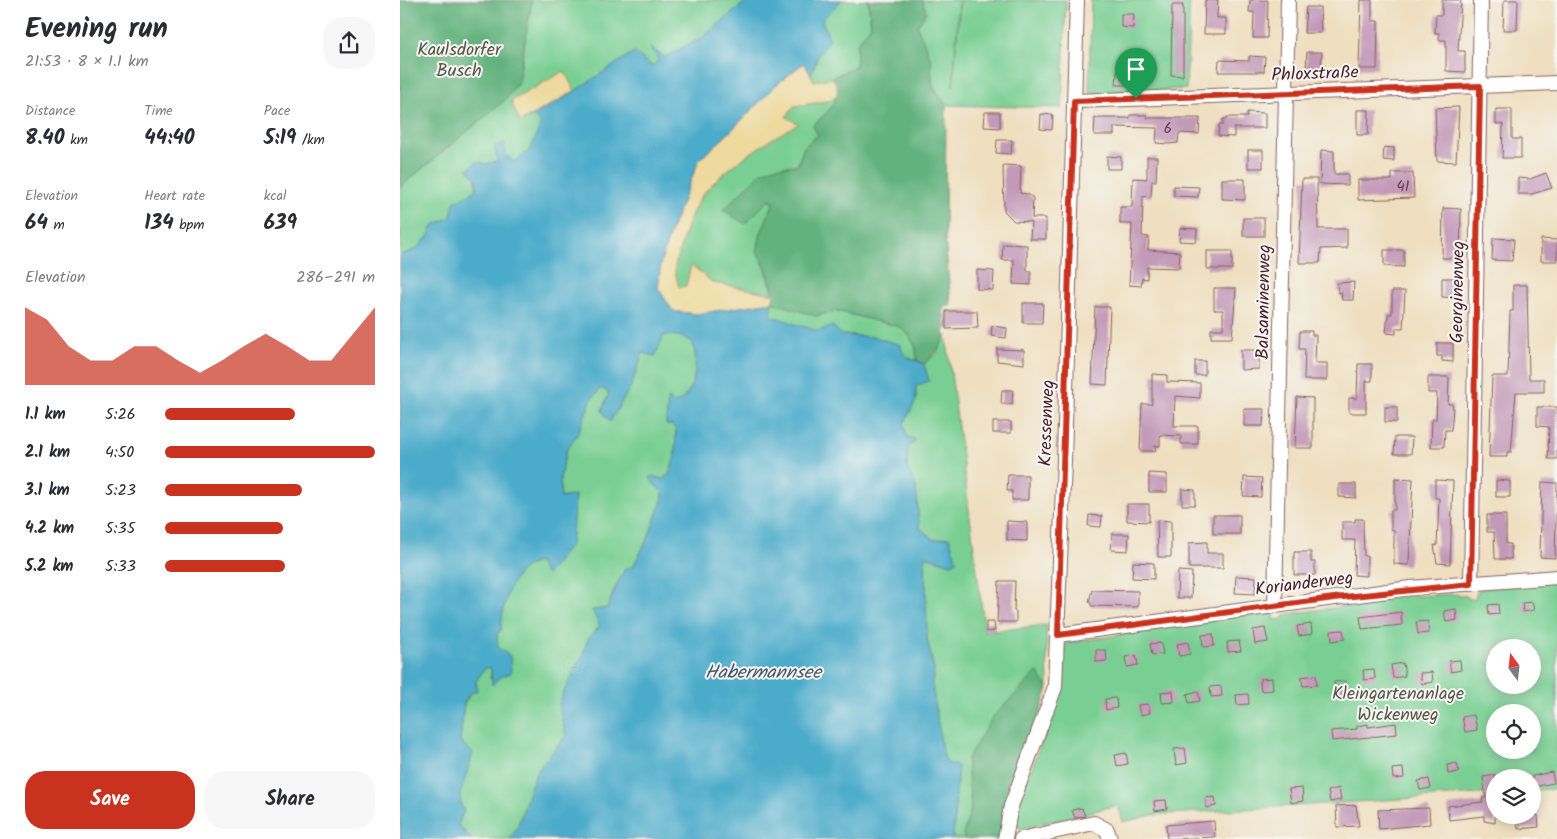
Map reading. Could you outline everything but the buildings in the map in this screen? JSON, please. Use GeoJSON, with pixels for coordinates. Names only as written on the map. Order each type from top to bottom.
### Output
{"type":"FeatureCollection","features":[{"type":"Feature","properties":{"kind":"street","name":"Kressenweg"},"geometry":{"type":"LineString","coordinates":[[1005,839],[1010,806],[1055,686],[1077,0]]}},
{"type":"Feature","properties":{"kind":"street","name":"Balsaminenweg"},"geometry":{"type":"LineString","coordinates":[[1275,605],[1288,0]]}},
{"type":"Feature","properties":{"kind":"street","name":"Georginenweg"},"geometry":{"type":"LineString","coordinates":[[1471,584],[1481,0]]}},
{"type":"Feature","properties":{"kind":"street","name":"Phloxstraße"},"geometry":{"type":"LineString","coordinates":[[1074,101],[1557,83]]}},
{"type":"Feature","properties":{"kind":"street","name":"Korianderweg"},"geometry":{"type":"LineString","coordinates":[[1058,635],[1410,588],[1557,577]]}},
{"type":"Feature","properties":{"kind":"street"},"geometry":{"type":"LineString","coordinates":[[1021,839],[1094,823],[1107,830],[1110,839]]}},
{"type":"Feature","properties":{"kind":"green space","name":"Kaulsdorfer Busch"},"geometry":{"type":"Polygon","coordinates":[[[400,0],[532,0],[518,82],[506,99],[400,187],[400,0]]]}},
{"type":"Feature","properties":{"kind":"green space"},"geometry":{"type":"Polygon","coordinates":[[[532,0],[748,0],[702,38],[664,57],[652,49],[659,60],[652,66],[634,52],[575,91],[564,71],[511,101],[520,122],[533,116],[541,124],[531,149],[514,162],[494,147],[498,161],[486,164],[476,162],[476,190],[454,202],[451,217],[434,225],[428,237],[418,247],[400,255],[400,187],[506,99],[518,82],[532,0]]]}},
{"type":"Feature","properties":{"kind":"green space"},"geometry":{"type":"Polygon","coordinates":[[[842,0],[868,1],[871,25],[857,44],[856,66],[832,78],[814,81],[811,74],[819,54],[829,40],[822,20],[842,0]]]}},
{"type":"Feature","properties":{"kind":"green space"},"geometry":{"type":"Polygon","coordinates":[[[866,0],[922,0],[926,12],[917,26],[931,60],[932,85],[946,105],[945,238],[951,305],[943,306],[944,338],[938,350],[924,364],[917,360],[916,348],[909,335],[900,327],[837,311],[816,316],[772,302],[771,282],[757,252],[761,233],[774,202],[770,199],[745,224],[723,210],[762,172],[774,167],[798,165],[804,147],[818,135],[813,126],[833,105],[836,92],[832,78],[856,66],[857,44],[871,25],[868,1],[866,0]]]}},
{"type":"Feature","properties":{"kind":"green space"},"geometry":{"type":"Polygon","coordinates":[[[922,0],[959,0],[953,86],[960,0],[1066,0],[1062,108],[946,105],[932,84],[931,60],[917,26],[926,12],[922,0]]]}},
{"type":"Feature","properties":{"kind":"green space"},"geometry":{"type":"Polygon","coordinates":[[[1091,0],[1190,0],[1186,89],[1089,93],[1091,0]]]}},
{"type":"Feature","properties":{"kind":"green space"},"geometry":{"type":"Polygon","coordinates":[[[837,95],[832,108],[813,125],[818,135],[804,147],[797,165],[768,170],[745,190],[774,202],[761,233],[757,252],[765,267],[774,294],[713,283],[691,265],[686,286],[678,287],[675,274],[676,260],[692,214],[708,188],[746,156],[774,137],[798,124],[786,117],[794,106],[827,101],[837,95]]]}},
{"type":"Feature","properties":{"kind":"green space"},"geometry":{"type":"Polygon","coordinates":[[[772,302],[816,316],[837,311],[900,327],[909,335],[916,348],[917,360],[905,356],[901,345],[874,337],[841,335],[833,326],[818,331],[771,316],[772,302]]]}},
{"type":"Feature","properties":{"kind":"green space"},"geometry":{"type":"Polygon","coordinates":[[[664,335],[679,336],[693,341],[695,367],[692,385],[688,393],[675,403],[668,399],[666,425],[671,425],[676,429],[675,457],[669,475],[662,479],[655,477],[651,480],[663,493],[663,498],[648,538],[633,567],[617,583],[607,608],[601,611],[600,626],[588,639],[583,656],[576,666],[559,706],[566,736],[543,763],[536,775],[514,833],[510,839],[471,839],[458,825],[464,810],[459,798],[460,790],[472,753],[460,741],[464,703],[477,686],[476,681],[485,667],[492,667],[490,679],[498,648],[497,633],[501,631],[503,610],[509,589],[514,580],[528,566],[538,562],[546,575],[575,495],[560,498],[560,478],[566,451],[578,433],[591,400],[601,388],[609,393],[602,411],[631,386],[643,353],[655,356],[664,335]]]}},
{"type":"Feature","properties":{"kind":"green space"},"geometry":{"type":"Polygon","coordinates":[[[946,335],[985,632],[1046,625],[1048,688],[1037,672],[967,759],[971,809],[963,834],[965,839],[953,839],[957,766],[947,763],[942,751],[932,684],[934,670],[927,639],[925,556],[951,564],[934,540],[919,527],[916,486],[907,468],[908,447],[915,442],[914,439],[907,437],[904,424],[916,400],[916,386],[928,380],[924,364],[937,353],[946,335]]]}},
{"type":"Feature","properties":{"kind":"green space","name":"Kleingartenanlage Wickenweg"},"geometry":{"type":"Polygon","coordinates":[[[1557,582],[1557,789],[1541,790],[1541,769],[1486,769],[1486,794],[1153,815],[1123,822],[1118,805],[1022,829],[1014,825],[1023,791],[1060,693],[1064,646],[1067,643],[1133,633],[1143,628],[1273,609],[1275,620],[1284,619],[1283,615],[1364,603],[1378,596],[1411,592],[1417,596],[1452,594],[1467,596],[1469,599],[1475,599],[1480,589],[1557,582]]]}},
{"type":"Feature","properties":{"kind":"green space"},"geometry":{"type":"Polygon","coordinates":[[[1037,672],[1048,688],[1000,839],[965,839],[963,834],[971,809],[967,759],[993,717],[1037,672]]]}},
{"type":"Feature","properties":{"kind":"sand"},"geometry":{"type":"Polygon","coordinates":[[[804,63],[814,81],[832,78],[837,85],[837,95],[827,101],[794,106],[786,117],[799,124],[746,156],[709,187],[692,213],[675,265],[679,287],[686,286],[691,265],[713,283],[774,294],[772,302],[696,314],[673,311],[658,288],[661,262],[672,227],[699,160],[729,133],[776,85],[804,63]]]}},
{"type":"Feature","properties":{"kind":"sand"},"geometry":{"type":"Polygon","coordinates":[[[564,71],[575,91],[520,122],[511,101],[564,71]]]}},
{"type":"Feature","properties":{"kind":"water","name":"Habermannsee"},"geometry":{"type":"Polygon","coordinates":[[[748,0],[842,0],[822,20],[830,40],[818,55],[811,74],[803,63],[776,85],[729,133],[699,160],[672,227],[661,262],[658,288],[673,311],[696,314],[772,302],[771,316],[818,331],[833,326],[841,335],[874,337],[901,345],[906,356],[924,364],[929,381],[916,386],[916,400],[904,424],[907,437],[914,439],[915,442],[908,447],[907,468],[916,486],[919,527],[934,540],[949,537],[957,561],[952,564],[925,556],[927,639],[934,670],[932,684],[942,750],[947,763],[958,766],[953,839],[510,839],[520,819],[536,775],[543,763],[566,736],[559,706],[576,666],[583,656],[588,639],[600,626],[592,610],[607,608],[625,568],[633,567],[648,538],[663,498],[663,493],[651,480],[651,476],[662,479],[669,475],[675,457],[676,429],[671,425],[666,425],[668,398],[675,403],[688,393],[692,385],[695,367],[692,341],[679,336],[664,335],[655,356],[643,353],[631,386],[610,422],[602,411],[609,393],[601,388],[591,400],[578,433],[566,451],[560,478],[561,498],[575,495],[571,545],[546,575],[538,562],[520,572],[514,580],[503,611],[501,631],[497,633],[498,648],[510,656],[511,673],[500,677],[492,685],[491,668],[485,668],[476,681],[477,691],[470,693],[464,703],[460,741],[473,753],[460,795],[461,807],[464,810],[458,825],[471,839],[400,839],[400,255],[418,247],[428,237],[434,225],[451,217],[454,202],[476,190],[477,180],[468,169],[476,162],[486,164],[498,161],[494,147],[504,143],[506,155],[514,162],[531,149],[541,124],[533,116],[634,52],[652,66],[659,60],[650,48],[665,57],[702,38],[748,0]]]}},
{"type":"Feature","properties":{"kind":"route"},"geometry":{"type":"LineString","coordinates":[[1480,86],[1471,584],[1410,588],[1058,635],[1074,101],[1136,99],[1480,86]]}}]}
